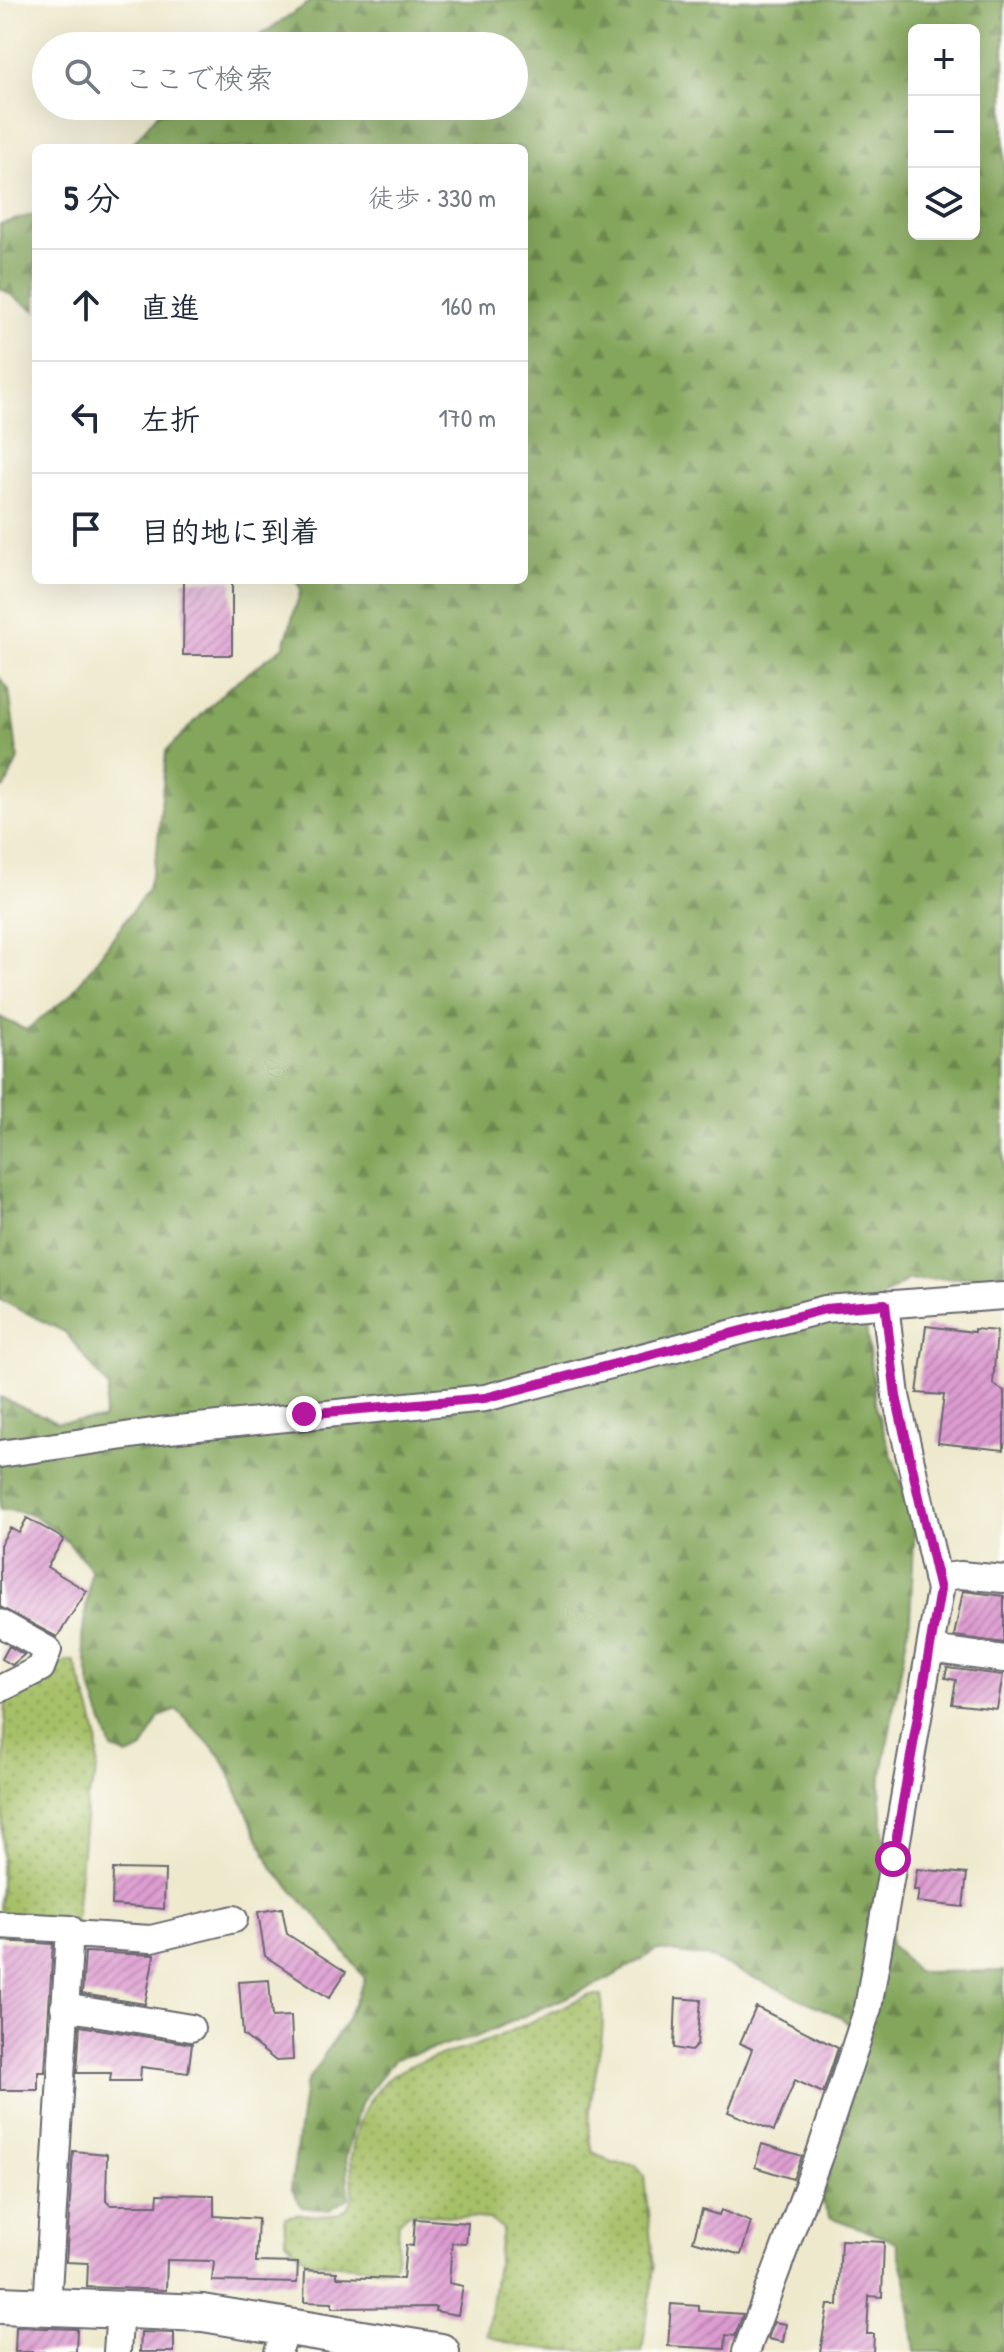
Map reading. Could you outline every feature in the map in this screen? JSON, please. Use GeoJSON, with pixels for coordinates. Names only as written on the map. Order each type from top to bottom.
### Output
{"type":"FeatureCollection","features":[{"type":"Feature","properties":{"kind":"street"},"geometry":{"type":"LineString","coordinates":[[0,1454],[174,1429],[485,1398],[825,1309],[1004,1296]]}},
{"type":"Feature","properties":{"kind":"street"},"geometry":{"type":"LineString","coordinates":[[746,2352],[819,2156],[868,2008],[940,1590],[896,1396],[885,1304]]}},
{"type":"Feature","properties":{"kind":"street"},"geometry":{"type":"LineString","coordinates":[[937,1578],[960,1575],[1004,1579]]}},
{"type":"Feature","properties":{"kind":"street"},"geometry":{"type":"LineString","coordinates":[[0,1623],[48,1650],[41,1668],[0,1689]]}},
{"type":"Feature","properties":{"kind":"street"},"geometry":{"type":"LineString","coordinates":[[930,1649],[1004,1659]]}},
{"type":"Feature","properties":{"kind":"street"},"geometry":{"type":"LineString","coordinates":[[70,1934],[151,1939],[234,1919]]}},
{"type":"Feature","properties":{"kind":"street"},"geometry":{"type":"LineString","coordinates":[[0,1925],[70,1929],[47,2307]]}},
{"type":"Feature","properties":{"kind":"street"},"geometry":{"type":"LineString","coordinates":[[64,2007],[191,2028]]}},
{"type":"Feature","properties":{"kind":"street"},"geometry":{"type":"LineString","coordinates":[[0,2305],[203,2313],[282,2340],[441,2352]]}},
{"type":"Feature","properties":{"kind":"street"},"geometry":{"type":"LineString","coordinates":[[117,2352],[120,2309]]}},
{"type":"Feature","properties":{"kind":"green space"},"geometry":{"type":"Polygon","coordinates":[[[313,0],[1004,0],[1004,1275],[907,1280],[864,1309],[876,1409],[915,1523],[910,1620],[880,1785],[891,1945],[917,1972],[1004,1971],[1004,2352],[915,2352],[907,2284],[896,2242],[830,2217],[821,2201],[866,2042],[841,2017],[708,1957],[657,1950],[608,1979],[476,2037],[395,2059],[360,2104],[346,2156],[349,2198],[329,2210],[302,2207],[291,2188],[305,2085],[346,2021],[365,1979],[325,1926],[273,1869],[221,1756],[177,1710],[159,1717],[143,1749],[128,1756],[112,1749],[91,1688],[82,1638],[91,1570],[63,1537],[41,1520],[29,1514],[0,1510],[0,1397],[57,1422],[103,1419],[109,1388],[65,1332],[0,1300],[0,1017],[26,1030],[72,994],[148,889],[157,851],[166,751],[227,689],[284,646],[301,589],[298,584],[528,584],[528,144],[132,144],[152,120],[528,120],[528,32],[265,32],[313,0]]]}},
{"type":"Feature","properties":{"kind":"green space"},"geometry":{"type":"Polygon","coordinates":[[[32,215],[32,308],[0,288],[0,224],[32,215]]]}},
{"type":"Feature","properties":{"kind":"green space"},"geometry":{"type":"Polygon","coordinates":[[[0,678],[9,690],[18,759],[5,788],[0,788],[0,678]]]}},
{"type":"Feature","properties":{"kind":"green space"},"geometry":{"type":"Polygon","coordinates":[[[67,1661],[74,1661],[91,1712],[98,1747],[98,1764],[87,1798],[75,1924],[0,1920],[6,1694],[10,1688],[67,1661]]]}},
{"type":"Feature","properties":{"kind":"green space"},"geometry":{"type":"Polygon","coordinates":[[[588,1995],[601,1995],[603,2015],[590,2113],[593,2152],[613,2163],[636,2165],[644,2176],[654,2269],[642,2352],[538,2348],[500,2341],[487,2335],[502,2228],[489,2219],[409,2213],[399,2222],[396,2264],[388,2269],[309,2262],[285,2240],[285,2218],[300,2214],[338,2214],[349,2206],[353,2193],[351,2158],[355,2137],[366,2106],[386,2081],[408,2067],[482,2043],[588,1995]]]}},
{"type":"Feature","properties":{"kind":"building"},"geometry":{"type":"Polygon","coordinates":[[[184,584],[232,584],[232,655],[183,655],[184,584]]]}},
{"type":"Feature","properties":{"kind":"building"},"geometry":{"type":"Polygon","coordinates":[[[926,1326],[974,1332],[974,1329],[997,1331],[993,1384],[1004,1391],[1004,1450],[938,1443],[944,1395],[917,1393],[926,1326]]]}},
{"type":"Feature","properties":{"kind":"building"},"geometry":{"type":"Polygon","coordinates":[[[27,1518],[64,1539],[47,1567],[87,1591],[57,1637],[0,1607],[0,1545],[10,1528],[19,1533],[27,1518]]]}},
{"type":"Feature","properties":{"kind":"building"},"geometry":{"type":"Polygon","coordinates":[[[963,1591],[1004,1596],[1004,1643],[954,1636],[963,1591]]]}},
{"type":"Feature","properties":{"kind":"building"},"geometry":{"type":"Polygon","coordinates":[[[9,1646],[24,1655],[12,1665],[2,1659],[9,1646]]]}},
{"type":"Feature","properties":{"kind":"building"},"geometry":{"type":"Polygon","coordinates":[[[947,1668],[1003,1675],[997,1709],[952,1704],[956,1680],[945,1678],[947,1668]]]}},
{"type":"Feature","properties":{"kind":"building"},"geometry":{"type":"Polygon","coordinates":[[[113,1869],[165,1870],[164,1909],[112,1905],[113,1869]]]}},
{"type":"Feature","properties":{"kind":"building"},"geometry":{"type":"Polygon","coordinates":[[[917,1869],[967,1874],[963,1907],[917,1902],[919,1890],[914,1890],[917,1869]]]}},
{"type":"Feature","properties":{"kind":"building"},"geometry":{"type":"Polygon","coordinates":[[[282,1908],[287,1934],[346,1972],[329,1998],[265,1956],[258,1912],[282,1908]]]}},
{"type":"Feature","properties":{"kind":"building"},"geometry":{"type":"Polygon","coordinates":[[[0,1941],[53,1944],[45,2072],[38,2072],[38,2090],[0,2090],[0,1941]]]}},
{"type":"Feature","properties":{"kind":"building"},"geometry":{"type":"Polygon","coordinates":[[[85,1952],[154,1955],[145,2004],[82,1994],[85,1952]]]}},
{"type":"Feature","properties":{"kind":"building"},"geometry":{"type":"Polygon","coordinates":[[[269,1980],[272,2017],[291,2016],[293,2060],[276,2061],[243,2035],[239,1982],[269,1980]]]}},
{"type":"Feature","properties":{"kind":"building"},"geometry":{"type":"Polygon","coordinates":[[[676,1998],[701,2000],[697,2045],[691,2051],[674,2048],[676,1998]]]}},
{"type":"Feature","properties":{"kind":"building"},"geometry":{"type":"Polygon","coordinates":[[[756,2007],[838,2048],[823,2093],[795,2080],[774,2131],[728,2112],[752,2049],[740,2043],[756,2007]]]}},
{"type":"Feature","properties":{"kind":"building"},"geometry":{"type":"Polygon","coordinates":[[[80,2026],[192,2044],[188,2073],[141,2067],[140,2081],[110,2081],[111,2073],[77,2073],[80,2026]]]}},
{"type":"Feature","properties":{"kind":"building"},"geometry":{"type":"Polygon","coordinates":[[[762,2144],[802,2156],[793,2179],[755,2167],[762,2144]]]}},
{"type":"Feature","properties":{"kind":"building"},"geometry":{"type":"Polygon","coordinates":[[[73,2151],[107,2154],[106,2201],[110,2205],[157,2205],[158,2194],[214,2195],[214,2216],[258,2219],[256,2262],[298,2263],[297,2283],[212,2281],[214,2261],[167,2260],[166,2290],[87,2287],[88,2263],[66,2262],[73,2151]]]}},
{"type":"Feature","properties":{"kind":"building"},"geometry":{"type":"Polygon","coordinates":[[[702,2210],[719,2215],[721,2210],[751,2222],[741,2255],[693,2241],[702,2210]]]}},
{"type":"Feature","properties":{"kind":"building"},"geometry":{"type":"Polygon","coordinates":[[[415,2219],[468,2223],[466,2244],[452,2243],[449,2283],[463,2286],[458,2315],[435,2311],[436,2307],[332,2308],[332,2303],[304,2302],[305,2270],[337,2272],[337,2277],[403,2279],[406,2245],[413,2246],[415,2219]]]}},
{"type":"Feature","properties":{"kind":"building"},"geometry":{"type":"Polygon","coordinates":[[[841,2240],[884,2242],[882,2297],[869,2296],[867,2334],[874,2334],[873,2352],[820,2352],[828,2305],[838,2305],[841,2240]]]}},
{"type":"Feature","properties":{"kind":"building"},"geometry":{"type":"Polygon","coordinates":[[[671,2304],[699,2306],[699,2311],[743,2314],[735,2336],[726,2335],[725,2349],[668,2346],[671,2304]]]}},
{"type":"Feature","properties":{"kind":"building"},"geometry":{"type":"Polygon","coordinates":[[[774,2322],[786,2324],[783,2342],[768,2339],[774,2322]]]}},
{"type":"Feature","properties":{"kind":"building"},"geometry":{"type":"Polygon","coordinates":[[[16,2327],[77,2329],[76,2352],[15,2352],[16,2327]]]}},
{"type":"Feature","properties":{"kind":"building"},"geometry":{"type":"Polygon","coordinates":[[[141,2332],[174,2333],[174,2352],[140,2352],[141,2332]]]}},
{"type":"Feature","properties":{"kind":"route"},"geometry":{"type":"LineString","coordinates":[[304,1414],[485,1398],[825,1309],[885,1304],[896,1396],[940,1590],[893,1859]]}}]}
